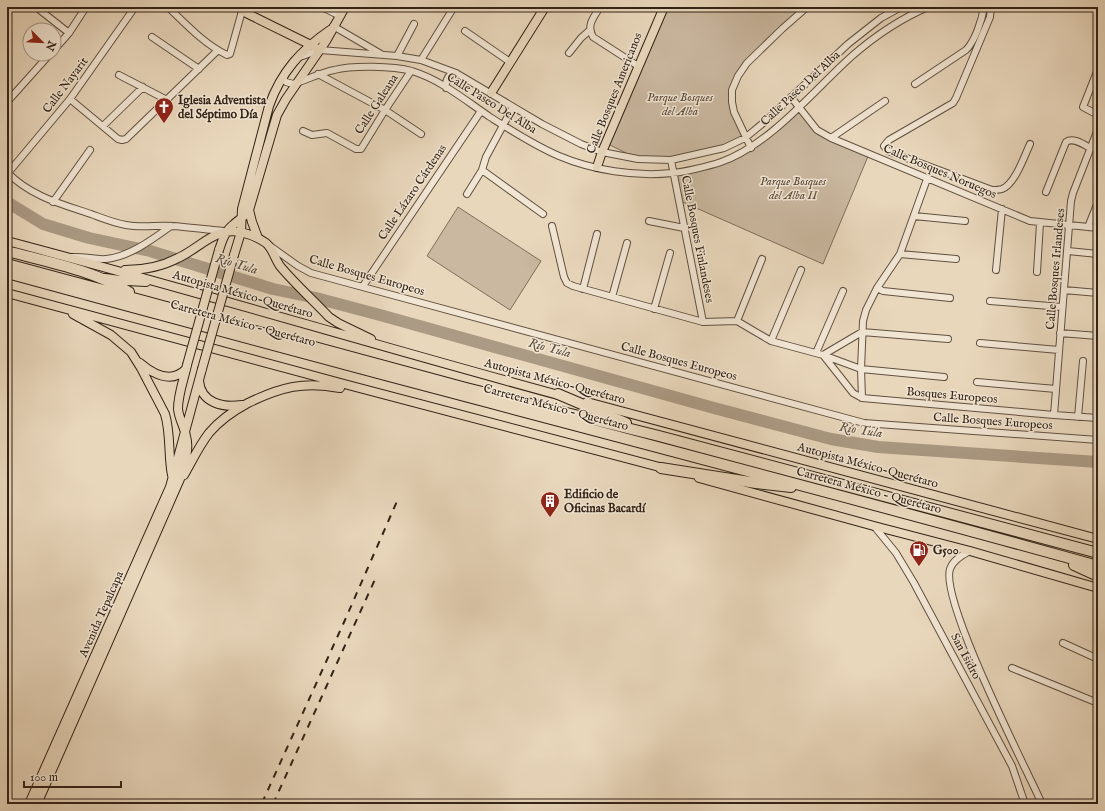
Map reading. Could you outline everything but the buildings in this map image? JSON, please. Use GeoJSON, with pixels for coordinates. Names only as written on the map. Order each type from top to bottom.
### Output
{"type":"FeatureCollection","features":[{"type":"Feature","properties":{"kind":"highway"},"geometry":{"type":"LineString","coordinates":[[7,251],[91,275],[121,288],[139,299]]}},
{"type":"Feature","properties":{"kind":"highway","name":"Carretera México - Querétaro"},"geometry":{"type":"LineString","coordinates":[[7,264],[466,388],[660,436],[1098,553]]}},
{"type":"Feature","properties":{"kind":"highway","name":"Carretera México - Querétaro"},"geometry":{"type":"LineString","coordinates":[[7,273],[813,488],[1098,566]]}},
{"type":"Feature","properties":{"kind":"highway"},"geometry":{"type":"LineString","coordinates":[[558,394],[660,436]]}},
{"type":"Feature","properties":{"kind":"highway"},"geometry":{"type":"LineString","coordinates":[[661,468],[763,484],[813,488]]}},
{"type":"Feature","properties":{"kind":"highway"},"geometry":{"type":"LineString","coordinates":[[1038,549],[1098,576]]}},
{"type":"Feature","properties":{"kind":"main road"},"geometry":{"type":"LineString","coordinates":[[62,308],[117,340],[136,360],[147,368],[164,376],[171,377],[178,375],[187,367],[219,250],[227,231],[233,224],[242,219],[249,210],[277,115],[286,99],[320,50],[345,7]]}},
{"type":"Feature","properties":{"kind":"main road"},"geometry":{"type":"LineString","coordinates":[[491,93],[545,7]]}},
{"type":"Feature","properties":{"kind":"main road","name":"Calle Bosques Americanos"},"geometry":{"type":"LineString","coordinates":[[597,167],[664,7]]}},
{"type":"Feature","properties":{"kind":"main road"},"geometry":{"type":"LineString","coordinates":[[241,8],[320,50]]}},
{"type":"Feature","properties":{"kind":"main road"},"geometry":{"type":"LineString","coordinates":[[241,232],[242,209],[274,90],[291,64],[332,27]]}},
{"type":"Feature","properties":{"kind":"main road"},"geometry":{"type":"LineString","coordinates":[[249,210],[258,238]]}},
{"type":"Feature","properties":{"kind":"main road"},"geometry":{"type":"LineString","coordinates":[[115,270],[142,270],[161,266],[179,258],[217,234],[227,231],[241,232],[258,238],[268,244],[282,268],[326,313],[338,323],[392,349]]}},
{"type":"Feature","properties":{"kind":"main road","name":"Avenida Tepalcapa"},"geometry":{"type":"LineString","coordinates":[[29,804],[170,487],[241,232]]}},
{"type":"Feature","properties":{"kind":"main road","name":"Autopista México-Querétaro"},"geometry":{"type":"LineString","coordinates":[[7,241],[115,270],[392,349],[1098,539]]}},
{"type":"Feature","properties":{"kind":"main road"},"geometry":{"type":"LineString","coordinates":[[91,275],[127,281],[158,283]]}},
{"type":"Feature","properties":{"kind":"main road"},"geometry":{"type":"LineString","coordinates":[[7,293],[386,396],[970,551],[1098,588]]}},
{"type":"Feature","properties":{"kind":"main road"},"geometry":{"type":"LineString","coordinates":[[136,360],[165,414],[170,436],[170,463],[173,478]]}},
{"type":"Feature","properties":{"kind":"main road","name":"Avenida Tepalcapa"},"geometry":{"type":"LineString","coordinates":[[37,804],[176,489],[187,453],[187,442],[180,418],[178,404],[187,367]]}},
{"type":"Feature","properties":{"kind":"main road"},"geometry":{"type":"LineString","coordinates":[[199,380],[202,392],[214,403],[229,406],[248,403]]}},
{"type":"Feature","properties":{"kind":"main road"},"geometry":{"type":"LineString","coordinates":[[176,489],[200,446],[210,432],[227,416],[261,396],[281,388],[302,385],[326,386],[358,393],[386,396]]}},
{"type":"Feature","properties":{"kind":"street"},"geometry":{"type":"LineString","coordinates":[[36,7],[69,34]]}},
{"type":"Feature","properties":{"kind":"street"},"geometry":{"type":"LineString","coordinates":[[62,41],[69,34],[86,7]]}},
{"type":"Feature","properties":{"kind":"street","name":"Calle Nayarit"},"geometry":{"type":"LineString","coordinates":[[8,173],[70,99],[136,7]]}},
{"type":"Feature","properties":{"kind":"street"},"geometry":{"type":"LineString","coordinates":[[168,7],[217,50],[229,55],[241,8]]}},
{"type":"Feature","properties":{"kind":"street"},"geometry":{"type":"LineString","coordinates":[[322,7],[340,16]]}},
{"type":"Feature","properties":{"kind":"street"},"geometry":{"type":"LineString","coordinates":[[421,60],[454,7]]}},
{"type":"Feature","properties":{"kind":"street"},"geometry":{"type":"LineString","coordinates":[[600,7],[592,18],[590,30],[593,37],[638,66]]}},
{"type":"Feature","properties":{"kind":"street"},"geometry":{"type":"LineString","coordinates":[[751,148],[734,112],[732,90],[738,76],[747,64],[782,28],[807,7]]}},
{"type":"Feature","properties":{"kind":"street","name":"Calle Paseo Del Alba"},"geometry":{"type":"LineString","coordinates":[[297,59],[311,52],[320,50],[397,56],[421,60],[456,73],[562,136],[581,144],[602,152],[638,159],[671,160],[724,148],[745,138],[848,44],[881,18],[901,7]]}},
{"type":"Feature","properties":{"kind":"street","name":"Calle Paseo Del Alba"},"geometry":{"type":"LineString","coordinates":[[297,83],[318,74],[336,69],[391,68],[411,71],[430,78],[503,125],[559,156],[597,167],[638,174],[673,174],[722,161],[751,148],[775,129],[853,55],[894,24],[928,7]]}},
{"type":"Feature","properties":{"kind":"street"},"geometry":{"type":"LineString","coordinates":[[915,84],[966,50],[971,45],[984,7]]}},
{"type":"Feature","properties":{"kind":"street"},"geometry":{"type":"LineString","coordinates":[[991,7],[987,24],[953,103],[889,140],[884,146],[888,151],[992,190],[1000,190],[1008,186],[1014,178],[1030,144]]}},
{"type":"Feature","properties":{"kind":"street"},"geometry":{"type":"LineString","coordinates":[[397,56],[414,24]]}},
{"type":"Feature","properties":{"kind":"street"},"geometry":{"type":"LineString","coordinates":[[332,27],[383,55]]}},
{"type":"Feature","properties":{"kind":"street"},"geometry":{"type":"LineString","coordinates":[[569,54],[581,38],[590,30]]}},
{"type":"Feature","properties":{"kind":"street"},"geometry":{"type":"LineString","coordinates":[[465,31],[510,62]]}},
{"type":"Feature","properties":{"kind":"street"},"geometry":{"type":"LineString","coordinates":[[152,37],[198,69]]}},
{"type":"Feature","properties":{"kind":"street"},"geometry":{"type":"LineString","coordinates":[[70,99],[118,139],[126,139],[217,50]]}},
{"type":"Feature","properties":{"kind":"street"},"geometry":{"type":"LineString","coordinates":[[7,102],[43,62]]}},
{"type":"Feature","properties":{"kind":"street"},"geometry":{"type":"LineString","coordinates":[[1098,69],[1083,107],[1098,115]]}},
{"type":"Feature","properties":{"kind":"street","name":"Calle Galeana"},"geometry":{"type":"LineString","coordinates":[[304,131],[312,135],[327,132],[356,149],[361,149],[411,71]]}},
{"type":"Feature","properties":{"kind":"street"},"geometry":{"type":"LineString","coordinates":[[446,88],[447,80],[450,75],[456,73]]}},
{"type":"Feature","properties":{"kind":"street"},"geometry":{"type":"LineString","coordinates":[[284,74],[284,80],[286,82],[293,84],[297,83]]}},
{"type":"Feature","properties":{"kind":"street"},"geometry":{"type":"LineString","coordinates":[[318,74],[385,110],[421,134]]}},
{"type":"Feature","properties":{"kind":"street"},"geometry":{"type":"LineString","coordinates":[[119,75],[167,100]]}},
{"type":"Feature","properties":{"kind":"street"},"geometry":{"type":"LineString","coordinates":[[103,126],[143,87]]}},
{"type":"Feature","properties":{"kind":"street","name":"Calle Bosques Noruegos"},"geometry":{"type":"LineString","coordinates":[[791,97],[817,130],[832,138],[927,179],[1030,221],[1098,228]]}},
{"type":"Feature","properties":{"kind":"street"},"geometry":{"type":"LineString","coordinates":[[832,138],[885,101]]}},
{"type":"Feature","properties":{"kind":"street"},"geometry":{"type":"LineString","coordinates":[[468,194],[482,170],[486,158],[503,125],[514,107]]}},
{"type":"Feature","properties":{"kind":"street","name":"Calle Lázaro Cárdenas"},"geometry":{"type":"LineString","coordinates":[[363,286],[481,111]]}},
{"type":"Feature","properties":{"kind":"street","name":"Calle Bosques Irlandeses"},"geometry":{"type":"LineString","coordinates":[[1054,416],[1058,350],[1073,193],[1098,128]]}},
{"type":"Feature","properties":{"kind":"street"},"geometry":{"type":"LineString","coordinates":[[1046,192],[1066,142],[1073,140],[1090,148]]}},
{"type":"Feature","properties":{"kind":"street"},"geometry":{"type":"LineString","coordinates":[[53,202],[90,150]]}},
{"type":"Feature","properties":{"kind":"street","name":"Calle Bosques Finlandeses"},"geometry":{"type":"LineString","coordinates":[[671,160],[703,322]]}},
{"type":"Feature","properties":{"kind":"street"},"geometry":{"type":"LineString","coordinates":[[482,170],[543,214]]}},
{"type":"Feature","properties":{"kind":"street"},"geometry":{"type":"LineString","coordinates":[[8,173],[27,189],[53,202],[124,225],[171,226],[227,231]]}},
{"type":"Feature","properties":{"kind":"street"},"geometry":{"type":"LineString","coordinates":[[862,398],[862,332],[866,310],[877,288],[900,254],[927,179]]}},
{"type":"Feature","properties":{"kind":"street"},"geometry":{"type":"LineString","coordinates":[[1088,227],[1098,202]]}},
{"type":"Feature","properties":{"kind":"street"},"geometry":{"type":"LineString","coordinates":[[996,270],[1002,209]]}},
{"type":"Feature","properties":{"kind":"street"},"geometry":{"type":"LineString","coordinates":[[914,216],[965,221]]}},
{"type":"Feature","properties":{"kind":"street"},"geometry":{"type":"LineString","coordinates":[[649,221],[684,228]]}},
{"type":"Feature","properties":{"kind":"street"},"geometry":{"type":"LineString","coordinates":[[1037,272],[1040,223]]}},
{"type":"Feature","properties":{"kind":"street"},"geometry":{"type":"LineString","coordinates":[[67,257],[84,256],[104,259],[123,256],[171,226]]}},
{"type":"Feature","properties":{"kind":"street"},"geometry":{"type":"LineString","coordinates":[[552,226],[564,277],[567,283],[573,286],[703,322],[736,321],[771,341],[816,353],[861,369],[944,377]]}},
{"type":"Feature","properties":{"kind":"street"},"geometry":{"type":"LineString","coordinates":[[583,289],[597,234]]}},
{"type":"Feature","properties":{"kind":"street"},"geometry":{"type":"LineString","coordinates":[[612,297],[627,243]]}},
{"type":"Feature","properties":{"kind":"street","name":"Calle Bosques Europeos"},"geometry":{"type":"LineString","coordinates":[[268,244],[308,271],[864,423],[1098,440]]}},
{"type":"Feature","properties":{"kind":"street"},"geometry":{"type":"LineString","coordinates":[[1068,251],[1098,254]]}},
{"type":"Feature","properties":{"kind":"street"},"geometry":{"type":"LineString","coordinates":[[654,308],[670,252]]}},
{"type":"Feature","properties":{"kind":"street"},"geometry":{"type":"LineString","coordinates":[[900,254],[956,259]]}},
{"type":"Feature","properties":{"kind":"street"},"geometry":{"type":"LineString","coordinates":[[736,321],[762,259]]}},
{"type":"Feature","properties":{"kind":"street"},"geometry":{"type":"LineString","coordinates":[[771,341],[801,270]]}},
{"type":"Feature","properties":{"kind":"street"},"geometry":{"type":"LineString","coordinates":[[877,288],[883,291],[950,298]]}},
{"type":"Feature","properties":{"kind":"street"},"geometry":{"type":"LineString","coordinates":[[1064,290],[1098,293]]}},
{"type":"Feature","properties":{"kind":"street"},"geometry":{"type":"LineString","coordinates":[[816,353],[843,291]]}},
{"type":"Feature","properties":{"kind":"street"},"geometry":{"type":"LineString","coordinates":[[990,301],[1062,307]]}},
{"type":"Feature","properties":{"kind":"street"},"geometry":{"type":"LineString","coordinates":[[823,356],[862,332],[948,339]]}},
{"type":"Feature","properties":{"kind":"street"},"geometry":{"type":"LineString","coordinates":[[1060,333],[1098,336]]}},
{"type":"Feature","properties":{"kind":"street"},"geometry":{"type":"LineString","coordinates":[[980,343],[1058,350]]}},
{"type":"Feature","properties":{"kind":"street"},"geometry":{"type":"LineString","coordinates":[[823,356],[853,393],[862,398]]}},
{"type":"Feature","properties":{"kind":"street"},"geometry":{"type":"LineString","coordinates":[[1078,417],[1083,361]]}},
{"type":"Feature","properties":{"kind":"street"},"geometry":{"type":"LineString","coordinates":[[977,382],[1056,389]]}},
{"type":"Feature","properties":{"kind":"street","name":"Bosques Europeos"},"geometry":{"type":"LineString","coordinates":[[862,398],[1054,416],[1098,418]]}},
{"type":"Feature","properties":{"kind":"street","name":"San Isidro"},"geometry":{"type":"LineString","coordinates":[[874,526],[896,553],[914,583],[1012,766],[1025,804]]}},
{"type":"Feature","properties":{"kind":"street","name":"San Isidro"},"geometry":{"type":"LineString","coordinates":[[970,551],[960,557],[950,569],[949,576],[954,602],[979,668],[1042,804]]}},
{"type":"Feature","properties":{"kind":"street"},"geometry":{"type":"LineString","coordinates":[[1063,643],[1098,660]]}},
{"type":"Feature","properties":{"kind":"street"},"geometry":{"type":"LineString","coordinates":[[1012,668],[1098,703]]}},
{"type":"Feature","properties":{"kind":"green space","name":"Parque Bosques del Alba"},"geometry":{"type":"Polygon","coordinates":[[[664,7],[807,7],[738,76],[732,102],[745,138],[724,148],[671,160],[638,159],[608,144],[664,7]]]}},
{"type":"Feature","properties":{"kind":"green space","name":"Parque Bosques del Alba II"},"geometry":{"type":"Polygon","coordinates":[[[799,106],[817,130],[869,154],[823,264],[678,200],[673,173],[722,161],[751,148],[799,106]]]}},
{"type":"Feature","properties":{"kind":"green space"},"geometry":{"type":"Polygon","coordinates":[[[458,207],[541,261],[510,310],[427,256],[458,207]]]}},
{"type":"Feature","properties":{"kind":"waterway","name":"Río Tula"},"geometry":{"type":"LineString","coordinates":[[7,202],[43,224],[89,238],[150,251],[273,289],[316,298],[380,315],[831,439],[878,447],[1098,462]]}},
{"type":"Feature","properties":{"kind":"railway"},"geometry":{"type":"LineString","coordinates":[[262,803],[398,499]]}},
{"type":"Feature","properties":{"kind":"railway"},"geometry":{"type":"LineString","coordinates":[[273,804],[377,575]]}},
{"type":"Feature","properties":{"kind":"place","name":"Iglesia Adventista del Séptimo Día"},"geometry":{"type":"Point","coordinates":[164,124]}},
{"type":"Feature","properties":{"kind":"place","name":"Edificio de Oficinas Bacardí"},"geometry":{"type":"Point","coordinates":[550,518]}},
{"type":"Feature","properties":{"kind":"place","name":"G500"},"geometry":{"type":"Point","coordinates":[919,567]}}]}
